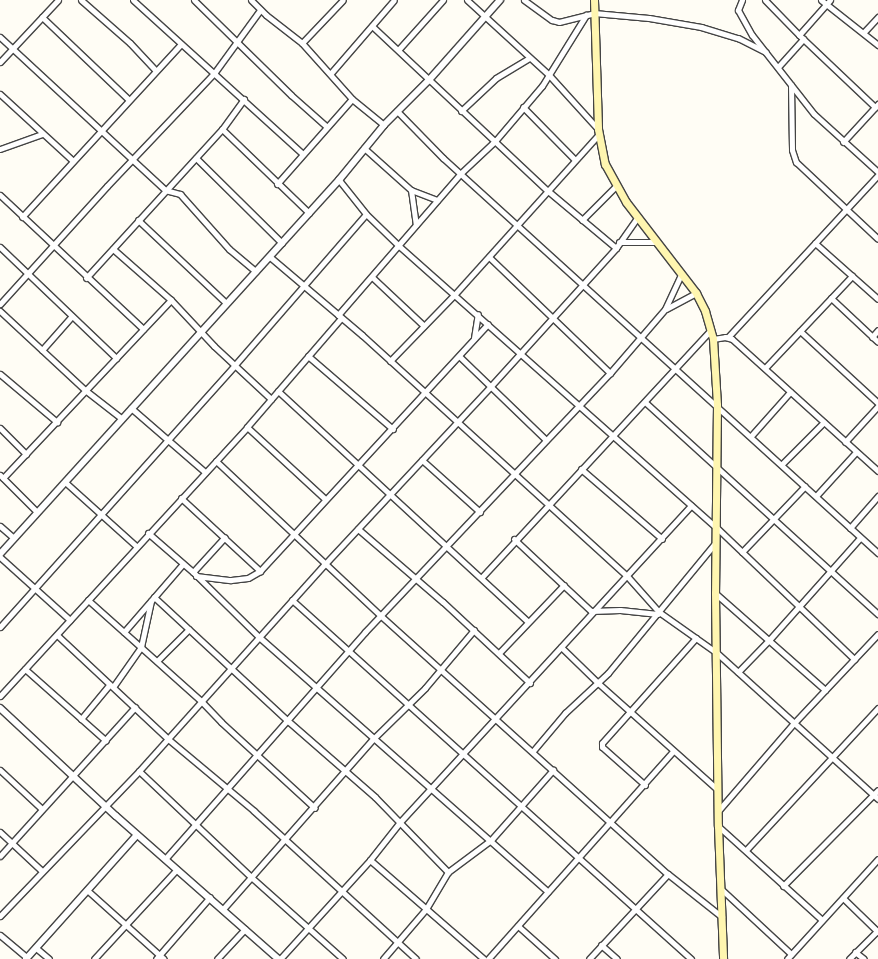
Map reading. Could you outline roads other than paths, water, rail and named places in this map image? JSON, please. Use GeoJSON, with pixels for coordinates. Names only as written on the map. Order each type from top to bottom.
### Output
{"type":"FeatureCollection","features":[{"type":"Feature","properties":{"kind":"main road"},"geometry":{"type":"LineString","coordinates":[[594,0],[598,132],[605,164],[616,186],[696,293],[711,330],[713,339],[717,405],[717,528],[715,593],[717,653],[718,826],[723,959]]}},
{"type":"Feature","properties":{"kind":"street"},"geometry":{"type":"LineString","coordinates":[[0,62],[58,0]]}},
{"type":"Feature","properties":{"kind":"street"},"geometry":{"type":"LineString","coordinates":[[81,0],[130,43],[155,70]]}},
{"type":"Feature","properties":{"kind":"street"},"geometry":{"type":"LineString","coordinates":[[134,0],[181,44],[215,72],[303,154]]}},
{"type":"Feature","properties":{"kind":"street"},"geometry":{"type":"LineString","coordinates":[[194,0],[237,44],[328,126]]}},
{"type":"Feature","properties":{"kind":"street"},"geometry":{"type":"LineString","coordinates":[[251,0],[260,10],[302,43],[331,73],[352,99],[384,125]]}},
{"type":"Feature","properties":{"kind":"street"},"geometry":{"type":"LineString","coordinates":[[302,43],[343,0]]}},
{"type":"Feature","properties":{"kind":"street"},"geometry":{"type":"LineString","coordinates":[[331,73],[394,0]]}},
{"type":"Feature","properties":{"kind":"street"},"geometry":{"type":"LineString","coordinates":[[399,50],[442,0]]}},
{"type":"Feature","properties":{"kind":"street"},"geometry":{"type":"LineString","coordinates":[[390,361],[455,294],[488,256],[518,225],[576,160],[598,132],[549,75],[467,0]]}},
{"type":"Feature","properties":{"kind":"street"},"geometry":{"type":"LineString","coordinates":[[70,620],[0,555],[121,418],[339,180],[384,125],[429,80],[500,0]]}},
{"type":"Feature","properties":{"kind":"street"},"geometry":{"type":"LineString","coordinates":[[524,0],[552,20],[566,21],[594,13],[701,27],[738,38],[766,52]]}},
{"type":"Feature","properties":{"kind":"street"},"geometry":{"type":"LineString","coordinates":[[713,339],[728,337],[878,174],[814,114],[791,85],[752,35],[738,10],[742,0]]}},
{"type":"Feature","properties":{"kind":"street"},"geometry":{"type":"LineString","coordinates":[[765,0],[801,37],[877,106],[843,142]]}},
{"type":"Feature","properties":{"kind":"street"},"geometry":{"type":"LineString","coordinates":[[821,0],[864,32],[878,45]]}},
{"type":"Feature","properties":{"kind":"street"},"geometry":{"type":"LineString","coordinates":[[778,67],[830,0]]}},
{"type":"Feature","properties":{"kind":"street"},"geometry":{"type":"LineString","coordinates":[[0,304],[51,246],[215,72],[237,44],[260,10]]}},
{"type":"Feature","properties":{"kind":"street"},"geometry":{"type":"LineString","coordinates":[[0,696],[57,635],[136,546],[247,427],[308,356],[437,200],[461,173],[496,140],[549,75],[586,16]]}},
{"type":"Feature","properties":{"kind":"street"},"geometry":{"type":"LineString","coordinates":[[42,17],[128,98]]}},
{"type":"Feature","properties":{"kind":"street"},"geometry":{"type":"LineString","coordinates":[[864,32],[878,17]]}},
{"type":"Feature","properties":{"kind":"street"},"geometry":{"type":"LineString","coordinates":[[372,26],[399,50],[461,111],[496,140],[548,191],[616,248]]}},
{"type":"Feature","properties":{"kind":"street"},"geometry":{"type":"LineString","coordinates":[[0,37],[165,190],[180,194],[229,249],[256,272]]}},
{"type":"Feature","properties":{"kind":"street"},"geometry":{"type":"LineString","coordinates":[[22,217],[128,98],[181,44]]}},
{"type":"Feature","properties":{"kind":"street"},"geometry":{"type":"LineString","coordinates":[[461,111],[501,75],[530,58]]}},
{"type":"Feature","properties":{"kind":"street"},"geometry":{"type":"LineString","coordinates":[[791,85],[792,150],[796,162],[878,239]]}},
{"type":"Feature","properties":{"kind":"street"},"geometry":{"type":"LineString","coordinates":[[0,94],[73,161]]}},
{"type":"Feature","properties":{"kind":"street"},"geometry":{"type":"LineString","coordinates":[[86,278],[222,129],[244,99]]}},
{"type":"Feature","properties":{"kind":"street"},"geometry":{"type":"LineString","coordinates":[[277,184],[352,99]]}},
{"type":"Feature","properties":{"kind":"street"},"geometry":{"type":"LineString","coordinates":[[523,107],[576,160]]}},
{"type":"Feature","properties":{"kind":"street"},"geometry":{"type":"LineString","coordinates":[[397,111],[438,154],[518,225],[640,339],[717,405],[860,538],[878,552]]}},
{"type":"Feature","properties":{"kind":"street"},"geometry":{"type":"LineString","coordinates":[[222,129],[308,213]]}},
{"type":"Feature","properties":{"kind":"street"},"geometry":{"type":"LineString","coordinates":[[0,149],[42,134]]}},
{"type":"Feature","properties":{"kind":"street"},"geometry":{"type":"LineString","coordinates":[[364,148],[411,190],[437,200]]}},
{"type":"Feature","properties":{"kind":"street"},"geometry":{"type":"LineString","coordinates":[[196,158],[282,243]]}},
{"type":"Feature","properties":{"kind":"street"},"geometry":{"type":"LineString","coordinates":[[339,180],[366,214],[399,246],[520,351],[717,528],[854,659]]}},
{"type":"Feature","properties":{"kind":"street"},"geometry":{"type":"LineString","coordinates":[[582,220],[616,186]]}},
{"type":"Feature","properties":{"kind":"street"},"geometry":{"type":"LineString","coordinates":[[411,190],[416,225]]}},
{"type":"Feature","properties":{"kind":"street"},"geometry":{"type":"LineString","coordinates":[[0,195],[51,246],[142,329]]}},
{"type":"Feature","properties":{"kind":"street"},"geometry":{"type":"LineString","coordinates":[[0,627],[234,366],[366,214]]}},
{"type":"Feature","properties":{"kind":"street"},"geometry":{"type":"LineString","coordinates":[[0,916],[139,771],[292,600],[490,387],[520,351],[616,248],[638,217]]}},
{"type":"Feature","properties":{"kind":"street"},"geometry":{"type":"LineString","coordinates":[[138,220],[226,304]]}},
{"type":"Feature","properties":{"kind":"street"},"geometry":{"type":"LineString","coordinates":[[620,242],[657,242]]}},
{"type":"Feature","properties":{"kind":"street"},"geometry":{"type":"LineString","coordinates":[[815,243],[878,299]]}},
{"type":"Feature","properties":{"kind":"street"},"geometry":{"type":"LineString","coordinates":[[0,247],[116,358]]}},
{"type":"Feature","properties":{"kind":"street"},"geometry":{"type":"LineString","coordinates":[[113,249],[170,300],[200,333],[271,399]]}},
{"type":"Feature","properties":{"kind":"street"},"geometry":{"type":"LineString","coordinates":[[488,256],[610,373]]}},
{"type":"Feature","properties":{"kind":"street"},"geometry":{"type":"LineString","coordinates":[[270,257],[340,316],[514,475],[628,576],[659,613],[717,653],[876,797]]}},
{"type":"Feature","properties":{"kind":"street"},"geometry":{"type":"LineString","coordinates":[[165,859],[256,755],[288,722],[349,651],[546,440],[580,406],[640,339],[665,309],[681,274]]}},
{"type":"Feature","properties":{"kind":"street"},"geometry":{"type":"LineString","coordinates":[[765,368],[852,276]]}},
{"type":"Feature","properties":{"kind":"street"},"geometry":{"type":"LineString","coordinates":[[372,277],[424,326]]}},
{"type":"Feature","properties":{"kind":"street"},"geometry":{"type":"LineString","coordinates":[[665,309],[696,293]]}},
{"type":"Feature","properties":{"kind":"street"},"geometry":{"type":"LineString","coordinates":[[831,298],[878,342]]}},
{"type":"Feature","properties":{"kind":"street"},"geometry":{"type":"LineString","coordinates":[[37,512],[2,476],[57,422],[85,390],[170,300]]}},
{"type":"Feature","properties":{"kind":"street"},"geometry":{"type":"LineString","coordinates":[[0,311],[85,390],[121,418]]}},
{"type":"Feature","properties":{"kind":"street"},"geometry":{"type":"LineString","coordinates":[[474,339],[478,314]]}},
{"type":"Feature","properties":{"kind":"street"},"geometry":{"type":"LineString","coordinates":[[42,350],[72,316]]}},
{"type":"Feature","properties":{"kind":"street"},"geometry":{"type":"LineString","coordinates":[[194,574],[231,580],[248,578],[260,571],[357,464],[393,429],[488,324]]}},
{"type":"Feature","properties":{"kind":"street"},"geometry":{"type":"LineString","coordinates":[[482,577],[547,504],[646,403],[711,330]]}},
{"type":"Feature","properties":{"kind":"street"},"geometry":{"type":"LineString","coordinates":[[872,337],[878,330]]}},
{"type":"Feature","properties":{"kind":"street"},"geometry":{"type":"LineString","coordinates":[[800,331],[878,404],[845,442]]}},
{"type":"Feature","properties":{"kind":"street"},"geometry":{"type":"LineString","coordinates":[[728,337],[765,368],[878,471]]}},
{"type":"Feature","properties":{"kind":"street"},"geometry":{"type":"LineString","coordinates":[[308,356],[393,429]]}},
{"type":"Feature","properties":{"kind":"street"},"geometry":{"type":"LineString","coordinates":[[459,356],[546,440]]}},
{"type":"Feature","properties":{"kind":"street"},"geometry":{"type":"LineString","coordinates":[[0,374],[57,422]]}},
{"type":"Feature","properties":{"kind":"street"},"geometry":{"type":"LineString","coordinates":[[278,390],[482,577],[528,622]]}},
{"type":"Feature","properties":{"kind":"street"},"geometry":{"type":"LineString","coordinates":[[751,436],[790,392]]}},
{"type":"Feature","properties":{"kind":"street"},"geometry":{"type":"LineString","coordinates":[[646,403],[878,614]]}},
{"type":"Feature","properties":{"kind":"street"},"geometry":{"type":"LineString","coordinates":[[131,408],[205,472]]}},
{"type":"Feature","properties":{"kind":"street"},"geometry":{"type":"LineString","coordinates":[[782,464],[824,422]]}},
{"type":"Feature","properties":{"kind":"street"},"geometry":{"type":"LineString","coordinates":[[247,427],[325,499]]}},
{"type":"Feature","properties":{"kind":"street"},"geometry":{"type":"LineString","coordinates":[[0,428],[26,454]]}},
{"type":"Feature","properties":{"kind":"street"},"geometry":{"type":"LineString","coordinates":[[816,496],[856,452]]}},
{"type":"Feature","properties":{"kind":"street"},"geometry":{"type":"LineString","coordinates":[[422,460],[480,512]]}},
{"type":"Feature","properties":{"kind":"street"},"geometry":{"type":"LineString","coordinates":[[216,461],[381,616],[442,669],[668,874],[722,917]]}},
{"type":"Feature","properties":{"kind":"street"},"geometry":{"type":"LineString","coordinates":[[581,469],[662,539]]}},
{"type":"Feature","properties":{"kind":"street"},"geometry":{"type":"LineString","coordinates":[[65,482],[136,546]]}},
{"type":"Feature","properties":{"kind":"street"},"geometry":{"type":"LineString","coordinates":[[742,552],[805,486]]}},
{"type":"Feature","properties":{"kind":"street"},"geometry":{"type":"LineString","coordinates":[[850,528],[878,496]]}},
{"type":"Feature","properties":{"kind":"street"},"geometry":{"type":"LineString","coordinates":[[181,498],[225,537],[260,571]]}},
{"type":"Feature","properties":{"kind":"street"},"geometry":{"type":"LineString","coordinates":[[0,708],[74,775],[136,835],[210,897],[279,959],[370,860],[400,822],[530,683],[592,611],[628,576],[691,506]]}},
{"type":"Feature","properties":{"kind":"street"},"geometry":{"type":"LineString","coordinates":[[0,526],[14,538]]}},
{"type":"Feature","properties":{"kind":"street"},"geometry":{"type":"LineString","coordinates":[[358,529],[474,630],[530,683]]}},
{"type":"Feature","properties":{"kind":"street"},"geometry":{"type":"LineString","coordinates":[[148,533],[194,574],[259,637],[373,739],[492,840],[548,892]]}},
{"type":"Feature","properties":{"kind":"street"},"geometry":{"type":"LineString","coordinates":[[194,574],[225,537]]}},
{"type":"Feature","properties":{"kind":"street"},"geometry":{"type":"LineString","coordinates":[[738,672],[770,639],[860,538]]}},
{"type":"Feature","properties":{"kind":"street"},"geometry":{"type":"LineString","coordinates":[[514,540],[592,611],[620,610],[659,613]]}},
{"type":"Feature","properties":{"kind":"street"},"geometry":{"type":"LineString","coordinates":[[533,751],[565,714],[598,683],[659,613],[716,542]]}},
{"type":"Feature","properties":{"kind":"street"},"geometry":{"type":"LineString","coordinates":[[124,632],[183,564]]}},
{"type":"Feature","properties":{"kind":"street"},"geometry":{"type":"LineString","coordinates":[[499,653],[564,585]]}},
{"type":"Feature","properties":{"kind":"street"},"geometry":{"type":"LineString","coordinates":[[715,593],[770,639],[825,690]]}},
{"type":"Feature","properties":{"kind":"street"},"geometry":{"type":"LineString","coordinates":[[153,599],[189,629],[288,722],[345,771],[400,822],[448,872]]}},
{"type":"Feature","properties":{"kind":"street"},"geometry":{"type":"LineString","coordinates":[[81,719],[112,685],[141,647],[153,599]]}},
{"type":"Feature","properties":{"kind":"street"},"geometry":{"type":"LineString","coordinates":[[88,600],[202,702],[256,755],[314,808]]}},
{"type":"Feature","properties":{"kind":"street"},"geometry":{"type":"LineString","coordinates":[[292,600],[634,910],[691,959]]}},
{"type":"Feature","properties":{"kind":"street"},"geometry":{"type":"LineString","coordinates":[[157,661],[189,629]]}},
{"type":"Feature","properties":{"kind":"street"},"geometry":{"type":"LineString","coordinates":[[223,909],[314,808],[373,739],[442,669],[474,630]]}},
{"type":"Feature","properties":{"kind":"street"},"geometry":{"type":"LineString","coordinates":[[718,811],[794,723],[878,634]]}},
{"type":"Feature","properties":{"kind":"street"},"geometry":{"type":"LineString","coordinates":[[57,635],[168,739],[227,788],[416,959]]}},
{"type":"Feature","properties":{"kind":"street"},"geometry":{"type":"LineString","coordinates":[[645,785],[602,747],[604,739],[632,712],[696,638]]}},
{"type":"Feature","properties":{"kind":"street"},"geometry":{"type":"LineString","coordinates":[[561,647],[598,683],[632,712],[673,751],[718,789]]}},
{"type":"Feature","properties":{"kind":"street"},"geometry":{"type":"LineString","coordinates":[[25,669],[106,741]]}},
{"type":"Feature","properties":{"kind":"street"},"geometry":{"type":"LineString","coordinates":[[0,856],[106,741],[135,707]]}},
{"type":"Feature","properties":{"kind":"street"},"geometry":{"type":"LineString","coordinates":[[746,850],[878,708]]}},
{"type":"Feature","properties":{"kind":"street"},"geometry":{"type":"LineString","coordinates":[[488,959],[645,785],[673,751]]}},
{"type":"Feature","properties":{"kind":"street"},"geometry":{"type":"LineString","coordinates":[[0,770],[42,809]]}},
{"type":"Feature","properties":{"kind":"street"},"geometry":{"type":"LineString","coordinates":[[383,959],[426,909],[448,872],[492,840],[553,770]]}},
{"type":"Feature","properties":{"kind":"street"},"geometry":{"type":"LineString","coordinates":[[139,771],[251,877],[343,959]]}},
{"type":"Feature","properties":{"kind":"street"},"geometry":{"type":"LineString","coordinates":[[783,886],[876,797],[878,790]]}},
{"type":"Feature","properties":{"kind":"street"},"geometry":{"type":"LineString","coordinates":[[718,826],[822,920]]}},
{"type":"Feature","properties":{"kind":"street"},"geometry":{"type":"LineString","coordinates":[[0,832],[42,871]]}},
{"type":"Feature","properties":{"kind":"street"},"geometry":{"type":"LineString","coordinates":[[0,935],[26,959],[136,835]]}},
{"type":"Feature","properties":{"kind":"street"},"geometry":{"type":"LineString","coordinates":[[720,888],[789,957],[843,898],[876,866],[878,859]]}},
{"type":"Feature","properties":{"kind":"street"},"geometry":{"type":"LineString","coordinates":[[370,860],[484,959]]}},
{"type":"Feature","properties":{"kind":"street"},"geometry":{"type":"LineString","coordinates":[[94,959],[177,869]]}},
{"type":"Feature","properties":{"kind":"street"},"geometry":{"type":"LineString","coordinates":[[589,959],[601,944],[668,874]]}},
{"type":"Feature","properties":{"kind":"street"},"geometry":{"type":"LineString","coordinates":[[87,890],[160,958],[210,897]]}},
{"type":"Feature","properties":{"kind":"street"},"geometry":{"type":"LineString","coordinates":[[843,898],[877,931],[849,959]]}},
{"type":"Feature","properties":{"kind":"street"},"geometry":{"type":"LineString","coordinates":[[518,926],[555,959]]}},
{"type":"Feature","properties":{"kind":"street"},"geometry":{"type":"LineString","coordinates":[[217,959],[245,929]]}},
{"type":"Feature","properties":{"kind":"street"},"geometry":{"type":"LineString","coordinates":[[601,944],[617,959]]}},
{"type":"Feature","properties":{"kind":"street"},"geometry":{"type":"LineString","coordinates":[[36,948],[49,959]]}},
{"type":"Feature","properties":{"kind":"street"},"geometry":{"type":"LineString","coordinates":[[856,952],[864,959]]}}]}
